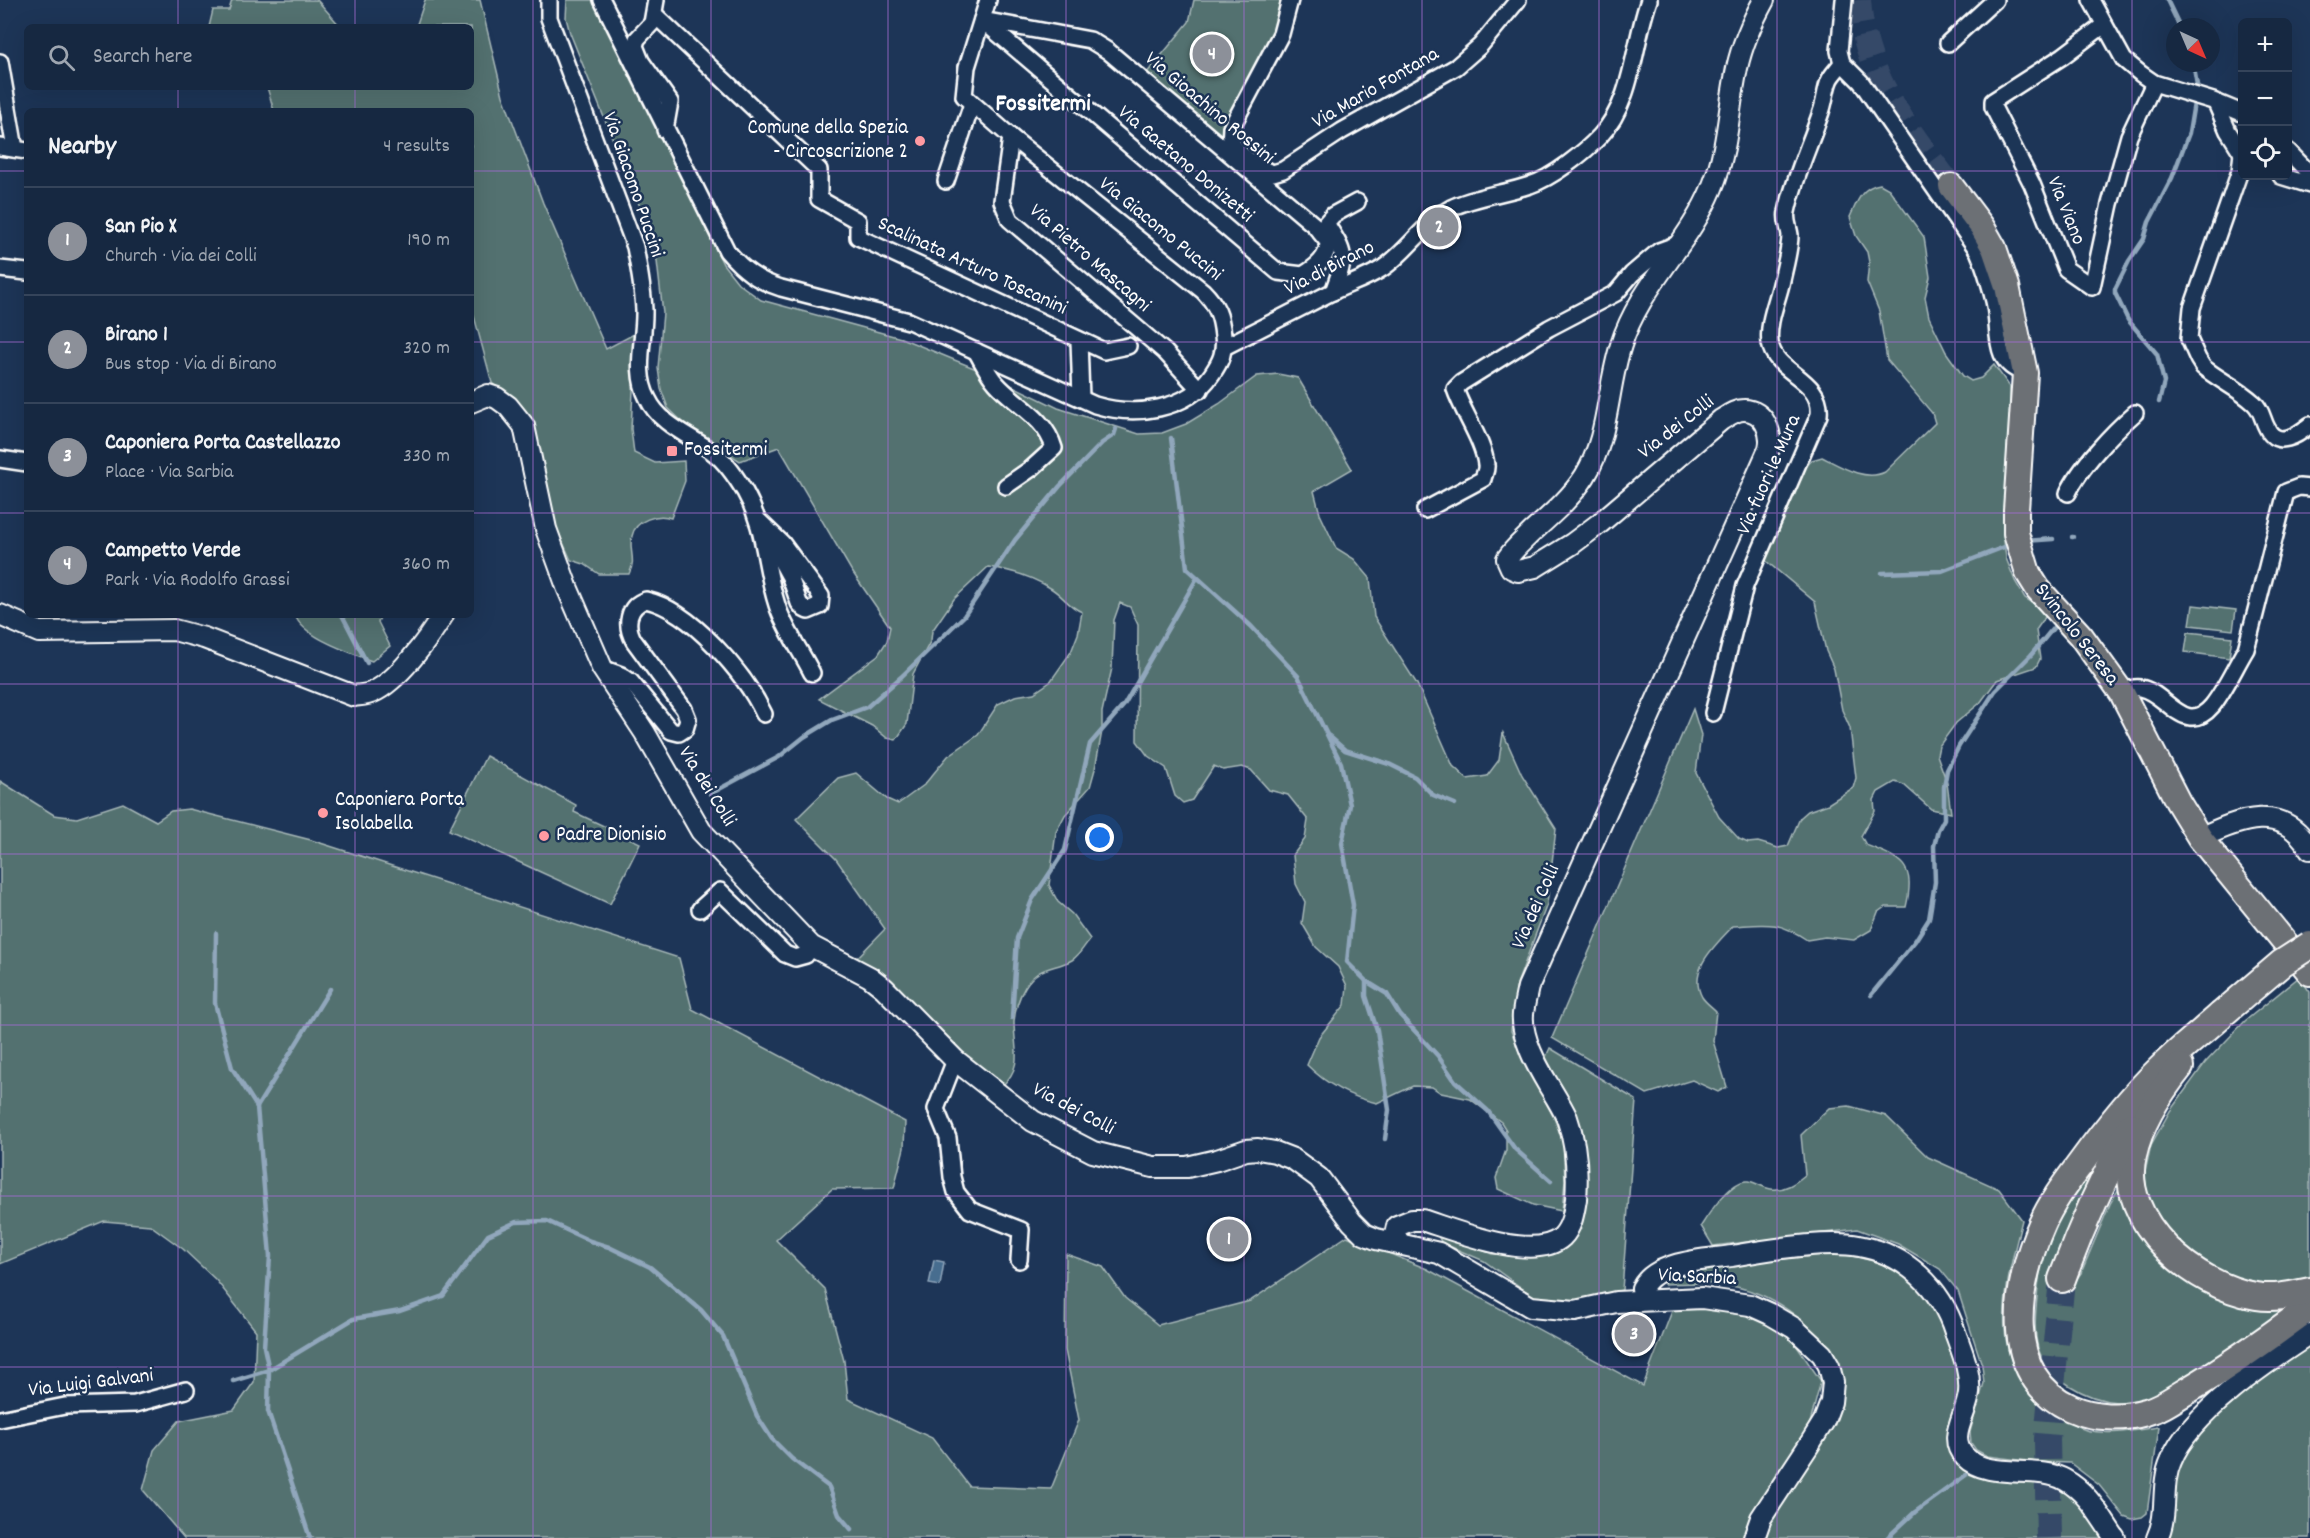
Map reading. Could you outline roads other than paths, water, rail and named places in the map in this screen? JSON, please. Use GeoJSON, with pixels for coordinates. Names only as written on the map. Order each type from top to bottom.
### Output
{"type":"FeatureCollection","features":[{"type":"Feature","properties":{"kind":"highway"},"geometry":{"type":"LineString","coordinates":[[2310,945],[2282,963],[2159,1069],[2116,1118],[2059,1193],[2042,1224],[2028,1260],[2020,1299],[2020,1338],[2036,1382],[2044,1392],[2081,1413],[2106,1417],[2154,1409],[2242,1356],[2310,1307]]}},
{"type":"Feature","properties":{"kind":"highway"},"geometry":{"type":"LineString","coordinates":[[2222,1015],[2164,1087],[2143,1126],[2132,1156],[2135,1200],[2146,1223],[2162,1243],[2205,1278],[2235,1291],[2255,1296],[2290,1296],[2310,1292]]}},
{"type":"Feature","properties":{"kind":"highway"},"geometry":{"type":"LineString","coordinates":[[2062,1279],[2084,1220],[2137,1114],[2166,1072],[2222,1015]]}},
{"type":"Feature","properties":{"kind":"main road","name":"Svincolo Seresa"},"geometry":{"type":"LineString","coordinates":[[1951,186],[1982,227],[1994,248],[2007,286],[2025,373],[2016,533],[2028,573],[2038,589],[2081,636],[2122,693],[2178,802],[2200,838],[2310,973]]}},
{"type":"Feature","properties":{"kind":"street","name":"Via Giacomo Puccini"},"geometry":{"type":"LineString","coordinates":[[549,0],[549,18],[635,247],[644,310],[639,362],[647,399],[662,418],[714,453],[726,464],[744,492],[759,521],[790,577],[802,607],[808,611],[820,606],[821,596],[782,543],[759,521]]}},
{"type":"Feature","properties":{"kind":"street","name":"Via Giacomo Puccini"},"geometry":{"type":"LineString","coordinates":[[602,0],[665,130],[728,251],[753,277],[772,286],[909,321],[1110,409],[1136,411],[1178,403],[1200,390],[1223,356],[1222,319],[1214,302],[972,104]]}},
{"type":"Feature","properties":{"kind":"street"},"geometry":{"type":"LineString","coordinates":[[946,181],[972,104],[964,96],[972,52],[988,0]]}},
{"type":"Feature","properties":{"kind":"street","name":"Via Mario Fontana"},"geometry":{"type":"LineString","coordinates":[[1290,0],[1281,34],[1231,128],[1230,138],[1240,152],[1274,173],[1283,170],[1342,131],[1456,68],[1480,46],[1518,0]]}},
{"type":"Feature","properties":{"kind":"street","name":"Via di Birano"},"geometry":{"type":"LineString","coordinates":[[1224,347],[1333,292],[1358,282],[1383,267],[1402,253],[1441,215],[1452,208],[1471,200],[1531,185],[1547,178],[1601,135],[1613,118],[1624,92],[1649,0]]}},
{"type":"Feature","properties":{"kind":"street","name":"Via dei Colli"},"geometry":{"type":"LineString","coordinates":[[1400,1244],[1395,1235],[1397,1226],[1412,1220],[1422,1220],[1521,1247],[1541,1247],[1561,1237],[1570,1224],[1575,1209],[1577,1184],[1572,1136],[1566,1115],[1545,1079],[1525,1035],[1522,1016],[1528,987],[1769,449],[1771,438],[1768,429],[1755,414],[1749,411],[1736,412],[1721,420],[1600,523],[1546,561],[1535,567],[1518,571],[1511,568],[1507,559],[1568,498],[1593,461],[1607,413],[1621,345],[1638,307],[1694,224],[1723,157],[1738,65],[1764,0]]}},
{"type":"Feature","properties":{"kind":"street"},"geometry":{"type":"LineString","coordinates":[[1844,0],[1839,51],[1842,63],[1861,82],[1978,251],[1995,302],[2000,351],[2010,366],[2025,373]]}},
{"type":"Feature","properties":{"kind":"street"},"geometry":{"type":"LineString","coordinates":[[1948,43],[1995,0]]}},
{"type":"Feature","properties":{"kind":"street"},"geometry":{"type":"LineString","coordinates":[[2091,0],[2124,60],[2154,83],[2238,111]]}},
{"type":"Feature","properties":{"kind":"street","name":"Scalinata Arturo Toscanini"},"geometry":{"type":"LineString","coordinates":[[655,7],[652,23],[635,46],[641,61],[670,102],[665,130]]}},
{"type":"Feature","properties":{"kind":"street","name":"Scalinata Arturo Toscanini"},"geometry":{"type":"LineString","coordinates":[[655,7],[819,170],[819,199],[858,221],[858,237],[1104,351],[1128,346]]}},
{"type":"Feature","properties":{"kind":"street","name":"Via Gioachino Rossini"},"geometry":{"type":"LineString","coordinates":[[982,20],[1090,40],[1108,51],[1296,210],[1328,242],[1328,250],[1313,269],[1303,275],[1278,272]]}},
{"type":"Feature","properties":{"kind":"street","name":"Via Gaetano Donizetti"},"geometry":{"type":"LineString","coordinates":[[982,20],[1278,272]]}},
{"type":"Feature","properties":{"kind":"street","name":"Via Viano"},"geometry":{"type":"LineString","coordinates":[[2104,25],[2063,56],[1993,101],[1994,108],[2032,184],[2066,269],[2092,287],[2110,204],[2129,136],[2154,83]]}},
{"type":"Feature","properties":{"kind":"street"},"geometry":{"type":"LineString","coordinates":[[0,62],[14,149]]}},
{"type":"Feature","properties":{"kind":"street","name":"Via fuori le Mura"},"geometry":{"type":"LineString","coordinates":[[1713,713],[1745,586],[1819,415],[1820,405],[1814,392],[1783,364],[1773,351],[1770,344],[1770,332],[1790,235],[1786,214],[1822,111],[1829,79],[1842,63]]}},
{"type":"Feature","properties":{"kind":"street"},"geometry":{"type":"LineString","coordinates":[[2211,101],[2238,146]]}},
{"type":"Feature","properties":{"kind":"street","name":"Via Pietro Mascagni"},"geometry":{"type":"LineString","coordinates":[[1011,137],[1002,201],[1010,220],[1165,352],[1200,390]]}},
{"type":"Feature","properties":{"kind":"street"},"geometry":{"type":"LineString","coordinates":[[2292,155],[2310,174]]}},
{"type":"Feature","properties":{"kind":"street"},"geometry":{"type":"LineString","coordinates":[[2292,179],[2310,185]]}},
{"type":"Feature","properties":{"kind":"street"},"geometry":{"type":"LineString","coordinates":[[2240,180],[2192,308],[2189,339],[2191,347],[2198,359],[2213,375],[2256,405],[2267,430],[2274,437],[2288,439],[2298,436],[2310,425]]}},
{"type":"Feature","properties":{"kind":"street"},"geometry":{"type":"LineString","coordinates":[[1333,292],[1344,260],[1342,250],[1326,223],[1333,214],[1357,202]]}},
{"type":"Feature","properties":{"kind":"street"},"geometry":{"type":"LineString","coordinates":[[1425,510],[1482,479],[1487,467],[1481,447],[1461,408],[1455,389],[1549,328],[1616,293],[1632,274],[1659,251],[1681,243]]}},
{"type":"Feature","properties":{"kind":"street"},"geometry":{"type":"LineString","coordinates":[[0,269],[24,272]]}},
{"type":"Feature","properties":{"kind":"street"},"geometry":{"type":"LineString","coordinates":[[1079,340],[1081,398]]}},
{"type":"Feature","properties":{"kind":"street"},"geometry":{"type":"LineString","coordinates":[[976,351],[996,383],[1034,416],[1051,437],[1054,448],[1032,468],[1006,486]]}},
{"type":"Feature","properties":{"kind":"street","name":"Via dei Colli"},"geometry":{"type":"LineString","coordinates":[[474,401],[488,395],[497,398],[508,406],[524,426],[546,529],[567,587],[602,668],[645,733],[701,831],[812,945],[877,982],[955,1060],[1033,1121],[1093,1152],[1153,1167],[1187,1167],[1246,1150],[1258,1149],[1284,1156],[1319,1178],[1352,1222],[1364,1234],[1400,1244]]}},
{"type":"Feature","properties":{"kind":"street"},"geometry":{"type":"LineString","coordinates":[[2068,493],[2073,483],[2105,443],[2135,413]]}},
{"type":"Feature","properties":{"kind":"street"},"geometry":{"type":"LineString","coordinates":[[0,459],[24,463]]}},
{"type":"Feature","properties":{"kind":"street"},"geometry":{"type":"LineString","coordinates":[[2122,693],[2133,687],[2148,690],[2182,715],[2189,717],[2199,716],[2212,706],[2246,649],[2286,492],[2299,487],[2310,488]]}},
{"type":"Feature","properties":{"kind":"street","name":"Via Giacomo Puccini"},"geometry":{"type":"LineString","coordinates":[[759,521],[777,606],[812,673]]}},
{"type":"Feature","properties":{"kind":"street","name":"Via dei Colli"},"geometry":{"type":"LineString","coordinates":[[602,668],[621,675],[631,682],[671,731],[679,733],[685,729],[688,722],[685,712],[629,631],[628,621],[635,606],[646,600],[682,619],[715,646],[749,685],[764,714]]}},
{"type":"Feature","properties":{"kind":"street"},"geometry":{"type":"LineString","coordinates":[[0,615],[39,632],[174,630],[204,638],[354,696],[374,692],[388,682],[441,618]]}},
{"type":"Feature","properties":{"kind":"street"},"geometry":{"type":"LineString","coordinates":[[2200,838],[2241,821],[2265,818],[2276,820],[2294,831],[2310,849]]}},
{"type":"Feature","properties":{"kind":"street"},"geometry":{"type":"LineString","coordinates":[[700,909],[720,891],[785,954],[795,958],[807,956],[812,945]]}},
{"type":"Feature","properties":{"kind":"street"},"geometry":{"type":"LineString","coordinates":[[955,1060],[936,1109],[948,1138],[956,1192],[970,1210],[1021,1230],[1019,1260]]}},
{"type":"Feature","properties":{"kind":"street","name":"Via Sarbia"},"geometry":{"type":"LineString","coordinates":[[1400,1244],[1439,1253],[1531,1307],[1575,1311],[1616,1302],[1702,1298],[1750,1305],[1794,1328],[1822,1354],[1829,1366],[1833,1382],[1831,1402],[1824,1421],[1761,1518],[1754,1538]]}},
{"type":"Feature","properties":{"kind":"street"},"geometry":{"type":"LineString","coordinates":[[1644,1300],[1642,1291],[1646,1280],[1665,1268],[1675,1266],[1738,1255],[1836,1245],[1869,1248],[1889,1256],[1926,1280],[1940,1299],[1953,1326],[1968,1370],[1969,1384],[1969,1397],[1958,1433],[1958,1448],[1962,1453],[1967,1459],[1984,1467],[2052,1474],[2067,1481],[2086,1496],[2115,1538]]}},
{"type":"Feature","properties":{"kind":"street"},"geometry":{"type":"LineString","coordinates":[[2157,1538],[2161,1529],[2164,1490],[2170,1462],[2184,1437],[2204,1415],[2233,1390],[2310,1334]]}},
{"type":"Feature","properties":{"kind":"street","name":"Via Luigi Galvani"},"geometry":{"type":"LineString","coordinates":[[0,1419],[64,1406],[135,1404],[186,1390]]}},
{"type":"Feature","properties":{"kind":"water"},"geometry":{"type":"Polygon","coordinates":[[[934,1260],[944,1262],[940,1286],[929,1284],[934,1260]]]}},
{"type":"Feature","properties":{"kind":"waterway"},"geometry":{"type":"LineString","coordinates":[[2167,0],[2176,18]]}},
{"type":"Feature","properties":{"kind":"waterway"},"geometry":{"type":"LineString","coordinates":[[2159,402],[2164,382],[2157,354],[2128,320],[2115,289],[2129,261],[2144,239],[2149,222],[2172,178],[2189,133],[2197,85],[2195,72]]}},
{"type":"Feature","properties":{"kind":"waterway"},"geometry":{"type":"LineString","coordinates":[[710,794],[779,757],[804,737],[832,720],[867,707],[901,677],[964,616],[1015,540],[1060,486],[1102,443],[1114,435],[1116,429]]}},
{"type":"Feature","properties":{"kind":"waterway"},"geometry":{"type":"LineString","coordinates":[[1171,438],[1187,568],[1251,626],[1298,676],[1341,763],[1350,805],[1342,843],[1353,905],[1347,962],[1366,981],[1387,994],[1400,1015],[1438,1056],[1455,1081],[1488,1111],[1515,1149],[1551,1181]]}},
{"type":"Feature","properties":{"kind":"waterway"},"geometry":{"type":"LineString","coordinates":[[2025,541],[2053,539]]}},
{"type":"Feature","properties":{"kind":"waterway"},"geometry":{"type":"LineString","coordinates":[[1882,573],[1942,571],[2012,544]]}},
{"type":"Feature","properties":{"kind":"waterway"},"geometry":{"type":"LineString","coordinates":[[1012,1018],[1017,938],[1032,900],[1065,850],[1090,744],[1124,705],[1197,578]]}},
{"type":"Feature","properties":{"kind":"waterway"},"geometry":{"type":"LineString","coordinates":[[344,618],[367,663]]}},
{"type":"Feature","properties":{"kind":"waterway"},"geometry":{"type":"LineString","coordinates":[[1871,995],[1915,941],[1929,919],[1935,882],[1934,846],[1938,830],[1944,819],[1944,787],[1947,770],[1959,746],[1995,691],[2031,655],[2059,621]]}},
{"type":"Feature","properties":{"kind":"waterway"},"geometry":{"type":"LineString","coordinates":[[1329,736],[1345,750],[1389,764],[1415,777],[1433,795],[1455,804]]}},
{"type":"Feature","properties":{"kind":"waterway"},"geometry":{"type":"LineString","coordinates":[[216,933],[215,1003],[232,1068],[257,1107],[270,1256],[264,1347],[269,1370],[268,1411],[310,1538]]}},
{"type":"Feature","properties":{"kind":"waterway"},"geometry":{"type":"LineString","coordinates":[[1366,981],[1366,996],[1377,1030],[1389,1110],[1385,1139]]}},
{"type":"Feature","properties":{"kind":"waterway"},"geometry":{"type":"LineString","coordinates":[[257,1107],[330,989]]}},
{"type":"Feature","properties":{"kind":"waterway"},"geometry":{"type":"LineString","coordinates":[[233,1381],[269,1370],[353,1319],[400,1311],[443,1296],[488,1235],[516,1222],[547,1221],[650,1267],[701,1310],[723,1336],[757,1416],[772,1439],[792,1459],[829,1487],[839,1515],[851,1529]]}},
{"type":"Feature","properties":{"kind":"waterway"},"geometry":{"type":"LineString","coordinates":[[1887,1538],[1915,1512],[1966,1475]]}},
{"type":"Feature","properties":{"kind":"tunnel"},"geometry":{"type":"LineString","coordinates":[[1859,0],[1869,53],[1890,100],[1951,186]]}},
{"type":"Feature","properties":{"kind":"tunnel"},"geometry":{"type":"LineString","coordinates":[[2049,1538],[2047,1439],[2062,1279]]}},
{"type":"Feature","properties":{"kind":"place","name":"Campetto Verde"},"geometry":{"type":"Point","coordinates":[1212,54]}},
{"type":"Feature","properties":{"kind":"place","name":"Comune della Spezia - Circoscrizione 2"},"geometry":{"type":"Point","coordinates":[920,141]}},
{"type":"Feature","properties":{"kind":"place","name":"Birano 1"},"geometry":{"type":"Point","coordinates":[1439,227]}},
{"type":"Feature","properties":{"kind":"place","name":"Fossitermi"},"geometry":{"type":"Point","coordinates":[672,451]}},
{"type":"Feature","properties":{"kind":"place","name":"Caponiera Porta Isolabella"},"geometry":{"type":"Point","coordinates":[323,813]}},
{"type":"Feature","properties":{"kind":"place","name":"Padre Dionisio"},"geometry":{"type":"Point","coordinates":[544,836]}},
{"type":"Feature","properties":{"kind":"place","name":"San Pio X"},"geometry":{"type":"Point","coordinates":[1229,1239]}},
{"type":"Feature","properties":{"kind":"place","name":"Caponiera Porta Castellazzo"},"geometry":{"type":"Point","coordinates":[1634,1334]}},
{"type":"Feature","properties":{"kind":"district","name":"Fossitermi"},"geometry":{"type":"Point","coordinates":[1043,105]}}]}
